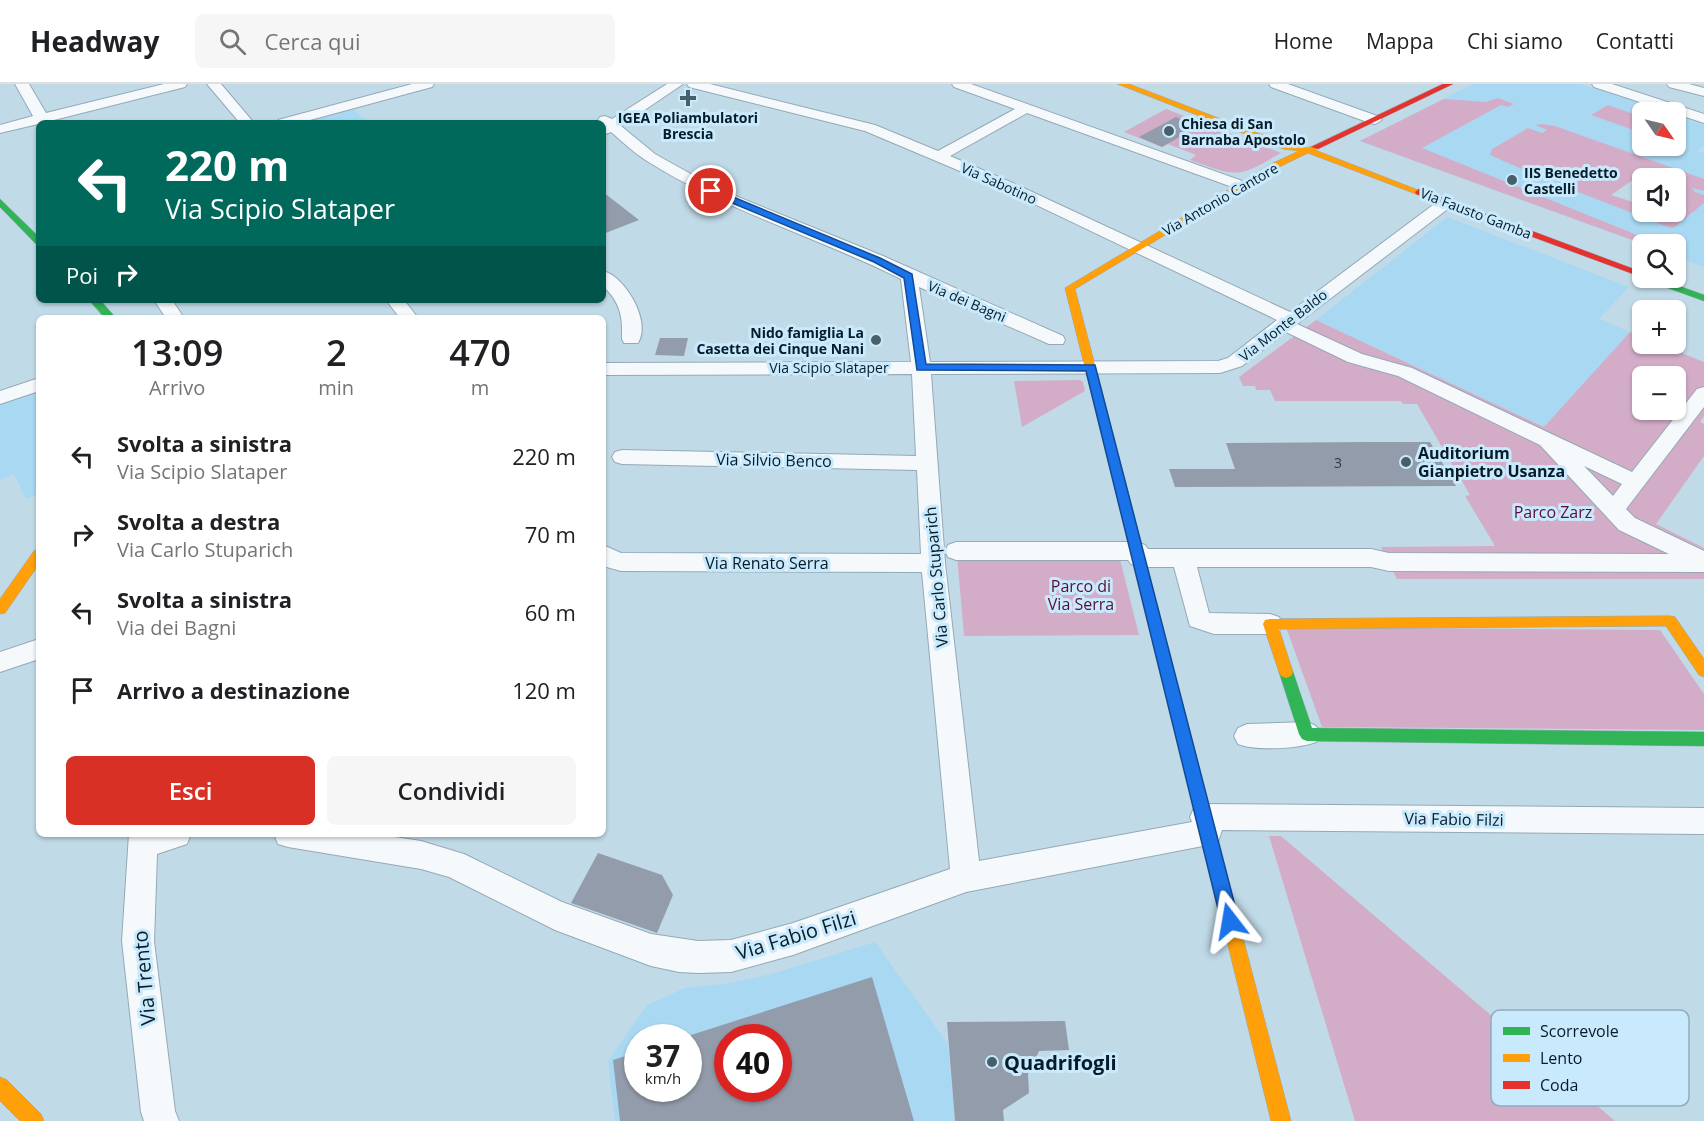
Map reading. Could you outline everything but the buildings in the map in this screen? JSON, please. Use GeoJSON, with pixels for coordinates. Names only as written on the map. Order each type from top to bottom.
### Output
{"type":"FeatureCollection","features":[{"type":"Feature","properties":{"kind":"street"},"geometry":{"type":"LineString","coordinates":[[22,84],[42,120]]}},
{"type":"Feature","properties":{"kind":"street"},"geometry":{"type":"LineString","coordinates":[[47,120],[180,84]]}},
{"type":"Feature","properties":{"kind":"street"},"geometry":{"type":"LineString","coordinates":[[214,84],[244,120]]}},
{"type":"Feature","properties":{"kind":"street"},"geometry":{"type":"LineString","coordinates":[[369,84],[381,96]]}},
{"type":"Feature","properties":{"kind":"street"},"geometry":{"type":"LineString","coordinates":[[294,120],[427,84]]}},
{"type":"Feature","properties":{"kind":"street","name":"Via dei Bagni"},"geometry":{"type":"LineString","coordinates":[[606,124],[676,84]]}},
{"type":"Feature","properties":{"kind":"street","name":"Via Sabotino"},"geometry":{"type":"LineString","coordinates":[[694,84],[870,129],[1010,187],[1287,321],[1355,358],[1405,372],[1636,482]]}},
{"type":"Feature","properties":{"kind":"street"},"geometry":{"type":"LineString","coordinates":[[959,84],[1240,185]]}},
{"type":"Feature","properties":{"kind":"street"},"geometry":{"type":"LineString","coordinates":[[1122,84],[1287,147],[1310,151]]}},
{"type":"Feature","properties":{"kind":"street"},"geometry":{"type":"LineString","coordinates":[[1141,84],[1296,142],[1310,151]]}},
{"type":"Feature","properties":{"kind":"street"},"geometry":{"type":"LineString","coordinates":[[1276,84],[1375,120]]}},
{"type":"Feature","properties":{"kind":"street","name":"Via Antonio Cantore"},"geometry":{"type":"LineString","coordinates":[[1091,368],[1070,288],[1274,166],[1449,84]]}},
{"type":"Feature","properties":{"kind":"street"},"geometry":{"type":"LineString","coordinates":[[1599,84],[1704,119]]}},
{"type":"Feature","properties":{"kind":"street"},"geometry":{"type":"LineString","coordinates":[[1674,84],[1704,92]]}},
{"type":"Feature","properties":{"kind":"street"},"geometry":{"type":"LineString","coordinates":[[931,154],[1012,103]]}},
{"type":"Feature","properties":{"kind":"street"},"geometry":{"type":"LineString","coordinates":[[931,154],[1026,108]]}},
{"type":"Feature","properties":{"kind":"street"},"geometry":{"type":"LineString","coordinates":[[0,129],[36,122]]}},
{"type":"Feature","properties":{"kind":"street","name":"Via dei Bagni"},"geometry":{"type":"LineString","coordinates":[[606,126],[650,157],[711,191],[877,260],[1056,340]]}},
{"type":"Feature","properties":{"kind":"street","name":"Via dei Bagni"},"geometry":{"type":"LineString","coordinates":[[606,140],[650,157]]}},
{"type":"Feature","properties":{"kind":"street","name":"Via Fausto Gamba"},"geometry":{"type":"LineString","coordinates":[[1310,151],[1632,271]]}},
{"type":"Feature","properties":{"kind":"street"},"geometry":{"type":"LineString","coordinates":[[0,202],[36,239]]}},
{"type":"Feature","properties":{"kind":"street","name":"Via Monte Baldo"},"geometry":{"type":"LineString","coordinates":[[1091,368],[1220,367],[1235,362],[1447,202]]}},
{"type":"Feature","properties":{"kind":"street","name":"Via Carlo Stuparich"},"geometry":{"type":"LineString","coordinates":[[909,276],[921,367],[933,563],[966,878]]}},
{"type":"Feature","properties":{"kind":"street"},"geometry":{"type":"LineString","coordinates":[[606,279],[626,299],[633,324],[631,339]]}},
{"type":"Feature","properties":{"kind":"street"},"geometry":{"type":"LineString","coordinates":[[1676,288],[1704,298]]}},
{"type":"Feature","properties":{"kind":"street"},"geometry":{"type":"LineString","coordinates":[[97,303],[108,315]]}},
{"type":"Feature","properties":{"kind":"street"},"geometry":{"type":"LineString","coordinates":[[397,303],[407,315]]}},
{"type":"Feature","properties":{"kind":"street"},"geometry":{"type":"LineString","coordinates":[[1091,368],[1281,1121]]}},
{"type":"Feature","properties":{"kind":"street","name":"Via Scipio Slataper"},"geometry":{"type":"LineString","coordinates":[[606,369],[1091,368]]}},
{"type":"Feature","properties":{"kind":"street"},"geometry":{"type":"LineString","coordinates":[[0,399],[36,385]]}},
{"type":"Feature","properties":{"kind":"street"},"geometry":{"type":"LineString","coordinates":[[1613,511],[1704,393]]}},
{"type":"Feature","properties":{"kind":"street"},"geometry":{"type":"LineString","coordinates":[[1547,440],[1627,524],[1704,562]]}},
{"type":"Feature","properties":{"kind":"street","name":"Via Silvio Benco"},"geometry":{"type":"LineString","coordinates":[[622,457],[927,463]]}},
{"type":"Feature","properties":{"kind":"street"},"geometry":{"type":"LineString","coordinates":[[956,551],[1138,554],[1183,558],[1371,558],[1389,562],[1704,562]]}},
{"type":"Feature","properties":{"kind":"street"},"geometry":{"type":"LineString","coordinates":[[0,609],[36,558]]}},
{"type":"Feature","properties":{"kind":"street","name":"Via Renato Serra"},"geometry":{"type":"LineString","coordinates":[[606,558],[621,562],[933,563]]}},
{"type":"Feature","properties":{"kind":"street"},"geometry":{"type":"LineString","coordinates":[[1183,558],[1200,619],[1214,624],[1670,621],[1704,671]]}},
{"type":"Feature","properties":{"kind":"street"},"geometry":{"type":"LineString","coordinates":[[1270,624],[1307,734]]}},
{"type":"Feature","properties":{"kind":"street"},"geometry":{"type":"LineString","coordinates":[[0,662],[36,650]]}},
{"type":"Feature","properties":{"kind":"street"},"geometry":{"type":"LineString","coordinates":[[1247,736],[1307,734],[1704,740]]}},
{"type":"Feature","properties":{"kind":"street","name":"Via Fabio Filzi"},"geometry":{"type":"LineString","coordinates":[[307,837],[421,855],[453,864],[555,915],[651,950],[688,957],[731,956],[793,939],[966,878],[1206,824],[1704,821]]}},
{"type":"Feature","properties":{"kind":"street","name":"Via Trento"},"geometry":{"type":"LineString","coordinates":[[143,839],[138,941],[158,1112],[162,1121]]}},
{"type":"Feature","properties":{"kind":"street"},"geometry":{"type":"LineString","coordinates":[[0,1087],[34,1121]]}},
{"type":"Feature","properties":{"kind":"shaded area","name":"IIS Benedetto Castelli"},"geometry":{"type":"Polygon","coordinates":[[[1473,84],[1581,84],[1636,102],[1632,102],[1632,113],[1608,105],[1592,115],[1632,129],[1632,156],[1686,156],[1686,119],[1704,125],[1704,146],[1697,151],[1704,153],[1704,185],[1686,179],[1686,168],[1657,168],[1548,129],[1543,132],[1540,172],[1632,208],[1632,222],[1686,222],[1686,206],[1697,195],[1690,187],[1704,191],[1704,267],[1686,261],[1686,234],[1632,234],[1632,240],[1360,141],[1473,84]]]}},
{"type":"Feature","properties":{"kind":"shaded area"},"geometry":{"type":"Polygon","coordinates":[[[351,108],[365,120],[309,120],[351,108]]]}},
{"type":"Feature","properties":{"kind":"shaded area"},"geometry":{"type":"Polygon","coordinates":[[[1447,217],[1629,287],[1599,319],[1630,332],[1545,427],[1316,320],[1447,217]]]}},
{"type":"Feature","properties":{"kind":"shaded area"},"geometry":{"type":"Polygon","coordinates":[[[36,391],[36,494],[26,499],[14,474],[0,480],[0,405],[36,391]]]}},
{"type":"Feature","properties":{"kind":"shaded area"},"geometry":{"type":"Polygon","coordinates":[[[875,942],[948,1044],[955,1121],[615,1121],[608,1061],[624,1038],[624,1102],[702,1102],[702,1024],[634,1024],[647,1005],[685,988],[723,984],[772,974],[875,942]]]}},
{"type":"Feature","properties":{"kind":"green space"},"geometry":{"type":"Polygon","coordinates":[[[1498,98],[1514,104],[1508,107],[1501,105],[1422,148],[1635,234],[1632,234],[1632,240],[1360,141],[1444,99],[1486,102],[1498,98]]]}},
{"type":"Feature","properties":{"kind":"green space"},"geometry":{"type":"Polygon","coordinates":[[[1608,105],[1632,113],[1632,129],[1591,115],[1608,105]]]}},
{"type":"Feature","properties":{"kind":"green space"},"geometry":{"type":"Polygon","coordinates":[[[1166,109],[1281,153],[1245,171],[1228,172],[1190,160],[1196,155],[1168,144],[1162,147],[1124,132],[1166,109]]]}},
{"type":"Feature","properties":{"kind":"green space"},"geometry":{"type":"Polygon","coordinates":[[[1535,125],[1555,126],[1632,153],[1632,156],[1639,156],[1673,168],[1632,168],[1632,181],[1611,195],[1632,202],[1632,213],[1568,188],[1572,185],[1542,174],[1538,176],[1490,155],[1492,149],[1528,128],[1542,133],[1547,130],[1535,125]]]}},
{"type":"Feature","properties":{"kind":"green space"},"geometry":{"type":"Polygon","coordinates":[[[1686,173],[1704,179],[1704,191],[1692,188],[1695,192],[1704,195],[1704,203],[1686,218],[1686,173]]]}},
{"type":"Feature","properties":{"kind":"green space"},"geometry":{"type":"Polygon","coordinates":[[[1655,222],[1681,222],[1674,228],[1655,222]]]}},
{"type":"Feature","properties":{"kind":"green space","name":"Parco Zarz"},"geometry":{"type":"Polygon","coordinates":[[[1316,320],[1544,427],[1630,332],[1632,333],[1632,354],[1684,354],[1704,362],[1704,416],[1700,422],[1704,424],[1704,456],[1656,524],[1704,548],[1704,579],[1397,579],[1381,547],[1495,546],[1465,496],[1470,495],[1417,404],[1403,404],[1401,401],[1275,401],[1270,390],[1256,390],[1255,386],[1243,386],[1239,377],[1316,320]]]}},
{"type":"Feature","properties":{"kind":"green space"},"geometry":{"type":"Polygon","coordinates":[[[1080,380],[1083,382],[1085,391],[1022,427],[1014,381],[1080,380]]]}},
{"type":"Feature","properties":{"kind":"green space","name":"Parco di Via Serra"},"geometry":{"type":"Polygon","coordinates":[[[1119,555],[1139,635],[964,636],[957,556],[1119,555]]]}},
{"type":"Feature","properties":{"kind":"green space"},"geometry":{"type":"Polygon","coordinates":[[[1286,627],[1660,630],[1704,694],[1704,730],[1322,727],[1286,627]]]}},
{"type":"Feature","properties":{"kind":"green space"},"geometry":{"type":"Polygon","coordinates":[[[1269,836],[1281,836],[1491,1015],[1491,1106],[1597,1106],[1615,1121],[1355,1121],[1269,836]]]}},
{"type":"Feature","properties":{"kind":"traffic: fast"},"geometry":{"type":"LineString","coordinates":[[0,202],[36,239]]}},
{"type":"Feature","properties":{"kind":"traffic: fast"},"geometry":{"type":"LineString","coordinates":[[1676,288],[1704,298]]}},
{"type":"Feature","properties":{"kind":"traffic: fast"},"geometry":{"type":"LineString","coordinates":[[97,303],[108,315]]}},
{"type":"Feature","properties":{"kind":"traffic: fast"},"geometry":{"type":"LineString","coordinates":[[1120,484],[1224,896]]}},
{"type":"Feature","properties":{"kind":"traffic: fast"},"geometry":{"type":"LineString","coordinates":[[1286,672],[1307,734],[1704,739]]}},
{"type":"Feature","properties":{"kind":"traffic: slow"},"geometry":{"type":"LineString","coordinates":[[1122,84],[1287,147],[1310,151],[1419,192]]}},
{"type":"Feature","properties":{"kind":"traffic: slow"},"geometry":{"type":"LineString","coordinates":[[1120,484],[1070,288],[1274,166],[1315,147]]}},
{"type":"Feature","properties":{"kind":"traffic: slow"},"geometry":{"type":"LineString","coordinates":[[0,609],[36,558]]}},
{"type":"Feature","properties":{"kind":"traffic: slow"},"geometry":{"type":"LineString","coordinates":[[1286,672],[1270,624],[1670,621],[1704,671]]}},
{"type":"Feature","properties":{"kind":"traffic: slow"},"geometry":{"type":"LineString","coordinates":[[1224,896],[1281,1121]]}},
{"type":"Feature","properties":{"kind":"traffic: slow"},"geometry":{"type":"LineString","coordinates":[[0,1087],[34,1121]]}},
{"type":"Feature","properties":{"kind":"traffic: jam"},"geometry":{"type":"LineString","coordinates":[[1315,147],[1449,84]]}},
{"type":"Feature","properties":{"kind":"traffic: jam"},"geometry":{"type":"LineString","coordinates":[[1419,192],[1632,271]]}},
{"type":"Feature","properties":{"kind":"place","name":"IGEA Poliambulatori Brescia"},"geometry":{"type":"Point","coordinates":[688,98]}},
{"type":"Feature","properties":{"kind":"place","name":"Chiesa di San Barnaba Apostolo"},"geometry":{"type":"Point","coordinates":[1169,131]}},
{"type":"Feature","properties":{"kind":"place","name":"IIS Benedetto Castelli"},"geometry":{"type":"Point","coordinates":[1512,180]}},
{"type":"Feature","properties":{"kind":"place","name":"Nido famiglia La Casetta dei Cinque Nani"},"geometry":{"type":"Point","coordinates":[876,340]}},
{"type":"Feature","properties":{"kind":"place","name":"Auditorium Gianpietro Usanza"},"geometry":{"type":"Point","coordinates":[1406,462]}},
{"type":"Feature","properties":{"kind":"place","name":"Quadrifogli"},"geometry":{"type":"Point","coordinates":[992,1062]}},
{"type":"Feature","properties":{"kind":"route"},"geometry":{"type":"LineString","coordinates":[[711,191],[877,260],[909,276],[921,367],[1091,368],[1230,921]]}}]}
